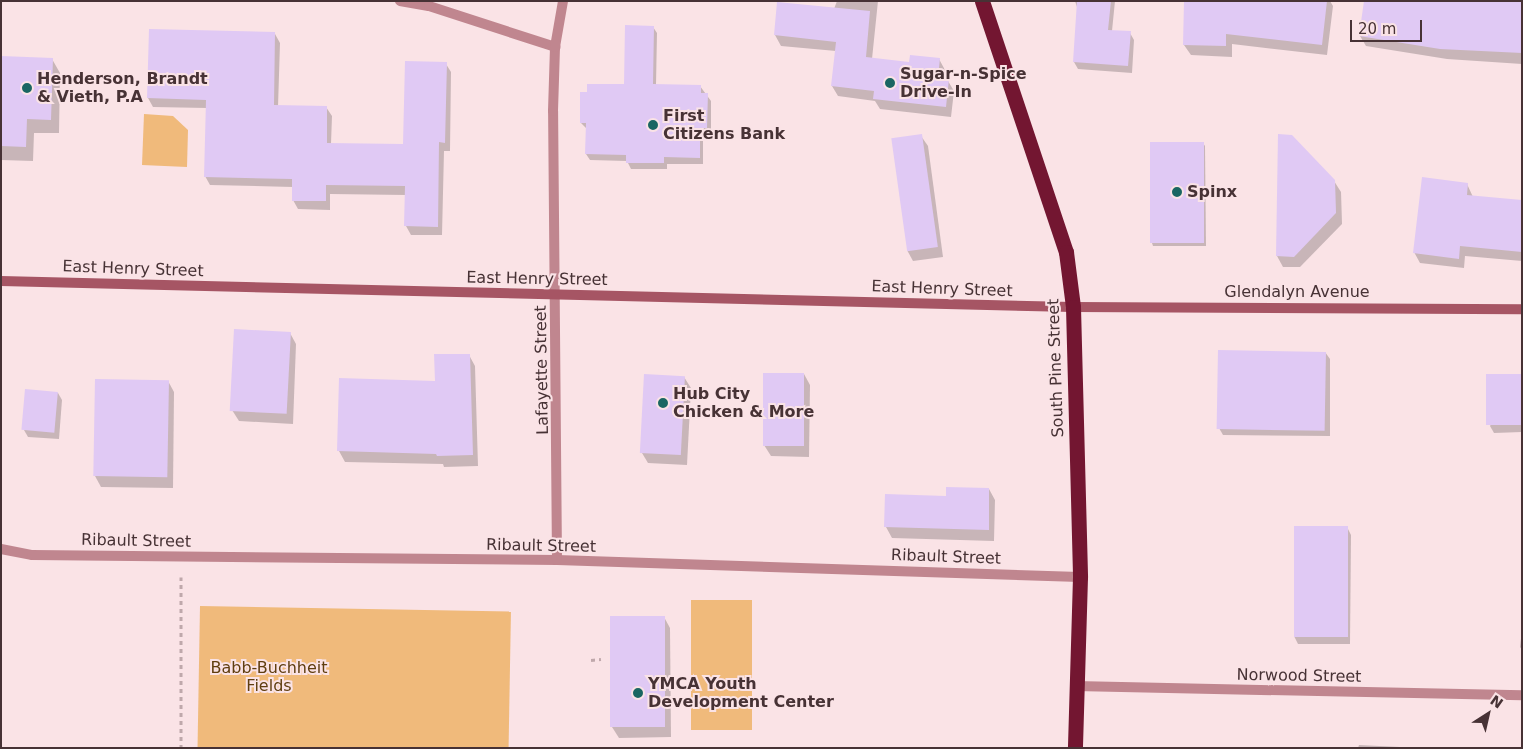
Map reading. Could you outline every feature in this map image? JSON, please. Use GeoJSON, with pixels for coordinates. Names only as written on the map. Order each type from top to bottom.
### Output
{"type":"FeatureCollection","features":[{"type":"Feature","properties":{"kind":"highway","name":"South Pine Street"},"geometry":{"type":"LineString","coordinates":[[982,1],[1066,252],[1073,307],[1080,577],[1075,748]]}},
{"type":"Feature","properties":{"kind":"main road","name":"East Henry Street"},"geometry":{"type":"LineString","coordinates":[[1,282],[1073,307]]}},
{"type":"Feature","properties":{"kind":"main road","name":"Glendalyn Avenue"},"geometry":{"type":"LineString","coordinates":[[1073,307],[1522,309]]}},
{"type":"Feature","properties":{"kind":"street"},"geometry":{"type":"LineString","coordinates":[[400,1],[429,6],[555,47]]}},
{"type":"Feature","properties":{"kind":"street","name":"Lafayette Street"},"geometry":{"type":"LineString","coordinates":[[557,560],[556,294],[554,275],[555,47],[564,1]]}},
{"type":"Feature","properties":{"kind":"street","name":"Ribault Street"},"geometry":{"type":"LineString","coordinates":[[1,549],[32,556],[557,560],[1080,577]]}},
{"type":"Feature","properties":{"kind":"street","name":"Norwood Street"},"geometry":{"type":"LineString","coordinates":[[1076,686],[1522,695]]}},
{"type":"Feature","properties":{"kind":"path"},"geometry":{"type":"LineString","coordinates":[[181,577],[182,748]]}},
{"type":"Feature","properties":{"kind":"path"},"geometry":{"type":"LineString","coordinates":[[591,660],[602,659]]}},
{"type":"Feature","properties":{"kind":"green space"},"geometry":{"type":"Polygon","coordinates":[[[144,114],[173,116],[188,130],[187,167],[142,165],[144,114]]]}},
{"type":"Feature","properties":{"kind":"green space"},"geometry":{"type":"Polygon","coordinates":[[[691,600],[752,600],[752,730],[691,730],[691,600]]]}},
{"type":"Feature","properties":{"kind":"green space","name":"Babb-Buchheit Fields"},"geometry":{"type":"Polygon","coordinates":[[[200,606],[511,611],[509,748],[198,748],[200,606]]]}},
{"type":"Feature","properties":{"kind":"building"},"geometry":{"type":"Polygon","coordinates":[[[1077,1],[1111,1],[1108,30],[1131,31],[1128,66],[1073,62],[1077,1]]]}},
{"type":"Feature","properties":{"kind":"building"},"geometry":{"type":"Polygon","coordinates":[[[1184,1],[1327,1],[1322,45],[1226,34],[1226,46],[1183,45],[1184,1]]]}},
{"type":"Feature","properties":{"kind":"building"},"geometry":{"type":"Polygon","coordinates":[[[1364,1],[1522,1],[1522,53],[1440,49],[1359,36],[1364,1]]]}},
{"type":"Feature","properties":{"kind":"building"},"geometry":{"type":"Polygon","coordinates":[[[777,2],[870,11],[866,57],[909,62],[910,55],[940,58],[938,78],[949,79],[946,107],[873,99],[874,91],[831,86],[836,42],[774,35],[777,2]]]}},
{"type":"Feature","properties":{"kind":"building"},"geometry":{"type":"Polygon","coordinates":[[[625,25],[654,26],[653,84],[701,85],[701,93],[708,93],[707,128],[700,128],[700,158],[664,157],[664,163],[626,163],[626,155],[585,154],[586,123],[580,123],[580,92],[587,92],[587,84],[624,84],[625,25]]]}},
{"type":"Feature","properties":{"kind":"building"},"geometry":{"type":"Polygon","coordinates":[[[149,29],[275,32],[274,105],[327,106],[327,143],[403,144],[405,61],[447,62],[445,143],[439,142],[438,227],[404,226],[405,186],[326,185],[326,201],[292,201],[292,179],[204,177],[206,100],[147,98],[149,29]]]}},
{"type":"Feature","properties":{"kind":"building","name":"Henderson, Brandt & Vieth, P.A"},"geometry":{"type":"Polygon","coordinates":[[[1,56],[53,58],[51,120],[27,119],[26,147],[1,146],[1,56]]]}},
{"type":"Feature","properties":{"kind":"building"},"geometry":{"type":"Polygon","coordinates":[[[922,134],[938,247],[907,251],[891,138],[922,134]]]}},
{"type":"Feature","properties":{"kind":"building"},"geometry":{"type":"Polygon","coordinates":[[[1278,134],[1292,135],[1335,180],[1336,213],[1294,257],[1276,256],[1278,134]]]}},
{"type":"Feature","properties":{"kind":"building"},"geometry":{"type":"Polygon","coordinates":[[[1150,142],[1204,142],[1204,243],[1150,243],[1150,142]]]}},
{"type":"Feature","properties":{"kind":"building"},"geometry":{"type":"Polygon","coordinates":[[[1422,177],[1468,183],[1467,195],[1522,200],[1522,252],[1460,246],[1459,259],[1413,253],[1422,177]]]}},
{"type":"Feature","properties":{"kind":"building"},"geometry":{"type":"Polygon","coordinates":[[[234,329],[291,332],[287,414],[230,411],[234,329]]]}},
{"type":"Feature","properties":{"kind":"building"},"geometry":{"type":"Polygon","coordinates":[[[1218,350],[1326,352],[1325,431],[1217,429],[1218,350]]]}},
{"type":"Feature","properties":{"kind":"building"},"geometry":{"type":"Polygon","coordinates":[[[434,354],[470,354],[473,455],[437,456],[436,454],[337,451],[339,378],[435,381],[434,354]]]}},
{"type":"Feature","properties":{"kind":"building"},"geometry":{"type":"Polygon","coordinates":[[[763,373],[804,373],[804,446],[763,446],[763,373]]]}},
{"type":"Feature","properties":{"kind":"building"},"geometry":{"type":"Polygon","coordinates":[[[644,374],[685,376],[681,455],[640,453],[644,374]]]}},
{"type":"Feature","properties":{"kind":"building"},"geometry":{"type":"Polygon","coordinates":[[[1486,374],[1522,374],[1522,425],[1486,425],[1486,374]]]}},
{"type":"Feature","properties":{"kind":"building"},"geometry":{"type":"Polygon","coordinates":[[[95,379],[169,380],[167,477],[93,476],[95,379]]]}},
{"type":"Feature","properties":{"kind":"building"},"geometry":{"type":"Polygon","coordinates":[[[25,389],[58,392],[54,433],[21,430],[25,389]]]}},
{"type":"Feature","properties":{"kind":"building"},"geometry":{"type":"Polygon","coordinates":[[[946,487],[989,488],[989,530],[884,527],[885,494],[946,496],[946,487]]]}},
{"type":"Feature","properties":{"kind":"building"},"geometry":{"type":"Polygon","coordinates":[[[1294,526],[1348,526],[1348,637],[1294,637],[1294,526]]]}},
{"type":"Feature","properties":{"kind":"building","name":"YMCA Youth Development Center"},"geometry":{"type":"Polygon","coordinates":[[[610,616],[665,616],[665,727],[610,727],[610,616]]]}},
{"type":"Feature","properties":{"kind":"place","name":"Sugar-n-Spice Drive-In"},"geometry":{"type":"Point","coordinates":[890,83]}},
{"type":"Feature","properties":{"kind":"place","name":"Henderson, Brandt & Vieth, P.A"},"geometry":{"type":"Point","coordinates":[27,88]}},
{"type":"Feature","properties":{"kind":"place","name":"First Citizens Bank"},"geometry":{"type":"Point","coordinates":[653,125]}},
{"type":"Feature","properties":{"kind":"place","name":"Spinx"},"geometry":{"type":"Point","coordinates":[1177,192]}},
{"type":"Feature","properties":{"kind":"place","name":"Hub City Chicken & More"},"geometry":{"type":"Point","coordinates":[663,403]}},
{"type":"Feature","properties":{"kind":"place","name":"YMCA Youth Development Center"},"geometry":{"type":"Point","coordinates":[638,693]}}]}
